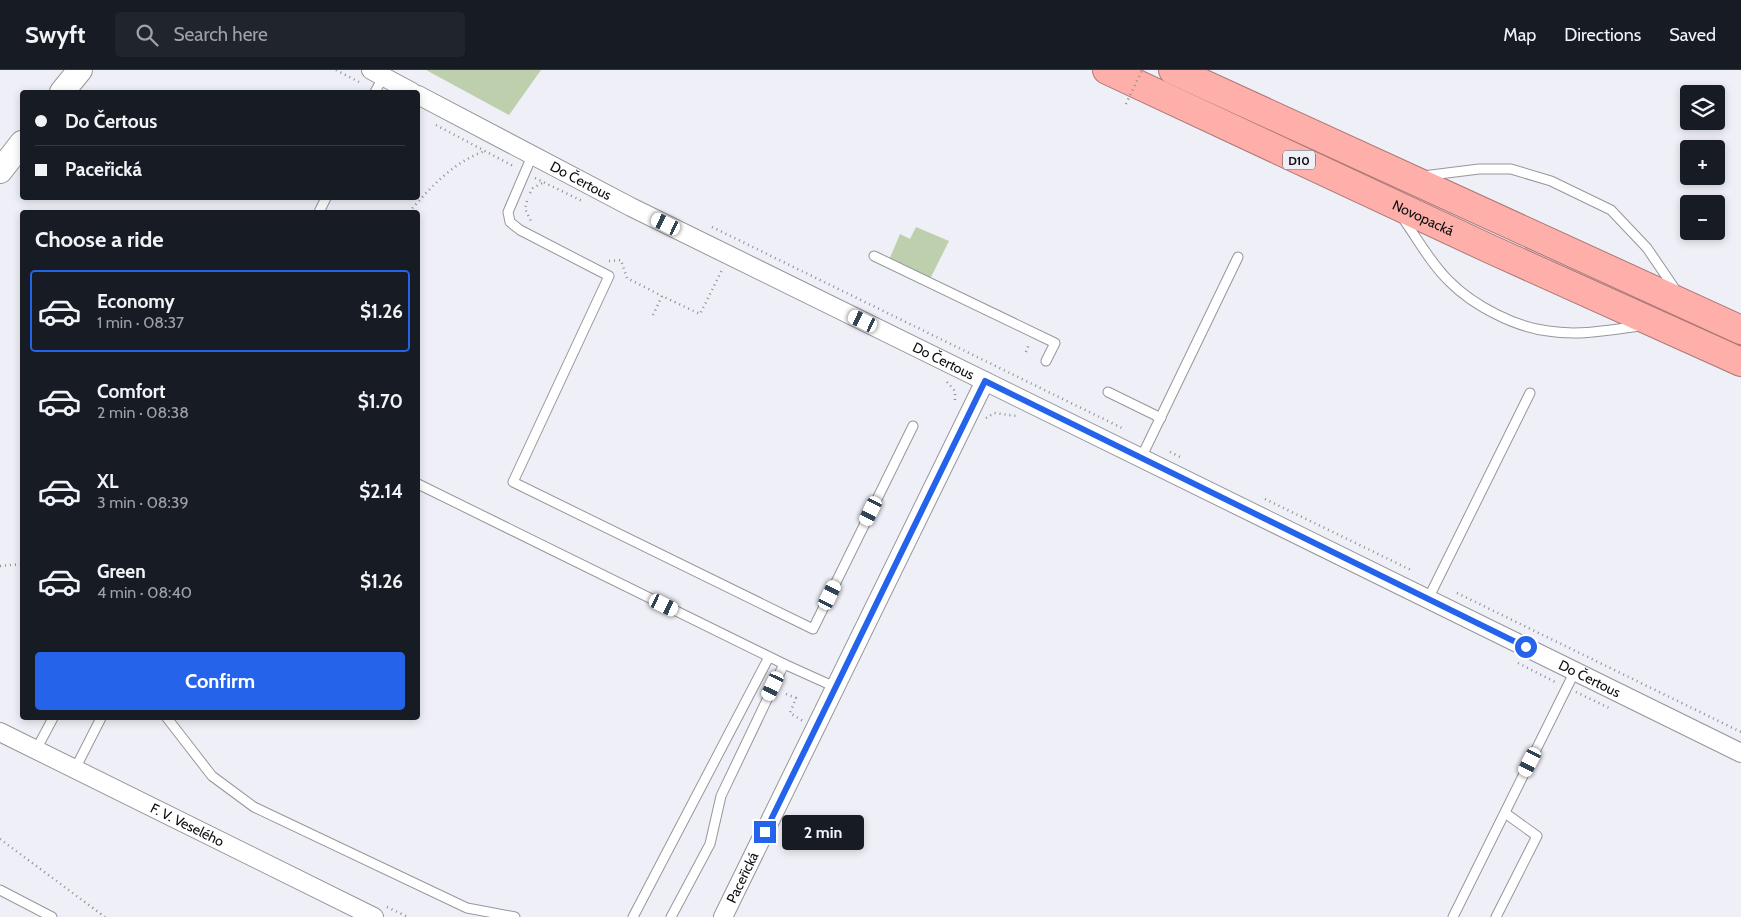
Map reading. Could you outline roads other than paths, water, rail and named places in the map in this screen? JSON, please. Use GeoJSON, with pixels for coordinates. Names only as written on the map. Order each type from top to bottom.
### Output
{"type":"FeatureCollection","features":[{"type":"Feature","properties":{"kind":"highway","name":"Novopacká"},"geometry":{"type":"LineString","coordinates":[[1107,70],[1393,204],[1741,362]]}},
{"type":"Feature","properties":{"kind":"highway","name":"Novopacká"},"geometry":{"type":"LineString","coordinates":[[1173,70],[1405,178],[1741,330]]}},
{"type":"Feature","properties":{"kind":"street"},"geometry":{"type":"LineString","coordinates":[[64,90],[80,70]]}},
{"type":"Feature","properties":{"kind":"street"},"geometry":{"type":"LineString","coordinates":[[371,76],[407,90]]}},
{"type":"Feature","properties":{"kind":"street","name":"Do Čertous"},"geometry":{"type":"LineString","coordinates":[[420,96],[532,156],[1741,753]]}},
{"type":"Feature","properties":{"kind":"street"},"geometry":{"type":"LineString","coordinates":[[0,171],[20,146]]}},
{"type":"Feature","properties":{"kind":"street","name":"Paceřická"},"geometry":{"type":"LineString","coordinates":[[723,917],[985,381]]}},
{"type":"Feature","properties":{"kind":"street","name":"F. V. Veselého"},"geometry":{"type":"LineString","coordinates":[[0,732],[374,917]]}},
{"type":"Feature","properties":{"kind":"lane"},"geometry":{"type":"LineString","coordinates":[[371,76],[374,90]]}},
{"type":"Feature","properties":{"kind":"lane"},"geometry":{"type":"LineString","coordinates":[[532,156],[508,212],[510,222],[520,230],[609,276],[513,482],[813,629],[913,426]]}},
{"type":"Feature","properties":{"kind":"lane"},"geometry":{"type":"LineString","coordinates":[[1405,178],[1479,169],[1511,169],[1551,181],[1611,210],[1647,248],[1685,305]]}},
{"type":"Feature","properties":{"kind":"lane"},"geometry":{"type":"LineString","coordinates":[[1393,204],[1449,282],[1469,298],[1507,318],[1548,331],[1584,333],[1655,324]]}},
{"type":"Feature","properties":{"kind":"lane"},"geometry":{"type":"LineString","coordinates":[[874,256],[1055,343],[1046,362]]}},
{"type":"Feature","properties":{"kind":"lane"},"geometry":{"type":"LineString","coordinates":[[1141,458],[1238,257]]}},
{"type":"Feature","properties":{"kind":"lane"},"geometry":{"type":"LineString","coordinates":[[1108,392],[1160,418]]}},
{"type":"Feature","properties":{"kind":"lane"},"geometry":{"type":"LineString","coordinates":[[1428,599],[1530,393]]}},
{"type":"Feature","properties":{"kind":"lane"},"geometry":{"type":"LineString","coordinates":[[420,485],[769,657],[835,687]]}},
{"type":"Feature","properties":{"kind":"lane"},"geometry":{"type":"LineString","coordinates":[[633,917],[769,657]]}},
{"type":"Feature","properties":{"kind":"lane"},"geometry":{"type":"LineString","coordinates":[[671,917],[710,844],[721,796],[784,664]]}},
{"type":"Feature","properties":{"kind":"lane"},"geometry":{"type":"LineString","coordinates":[[1453,917],[1575,671]]}},
{"type":"Feature","properties":{"kind":"lane"},"geometry":{"type":"LineString","coordinates":[[36,750],[52,720]]}},
{"type":"Feature","properties":{"kind":"lane"},"geometry":{"type":"LineString","coordinates":[[75,769],[100,720]]}},
{"type":"Feature","properties":{"kind":"lane"},"geometry":{"type":"LineString","coordinates":[[170,720],[212,776],[254,807],[467,908],[515,917]]}},
{"type":"Feature","properties":{"kind":"lane"},"geometry":{"type":"LineString","coordinates":[[1496,917],[1537,836],[1505,813]]}},
{"type":"Feature","properties":{"kind":"lane"},"geometry":{"type":"LineString","coordinates":[[0,890],[52,917]]}}]}
